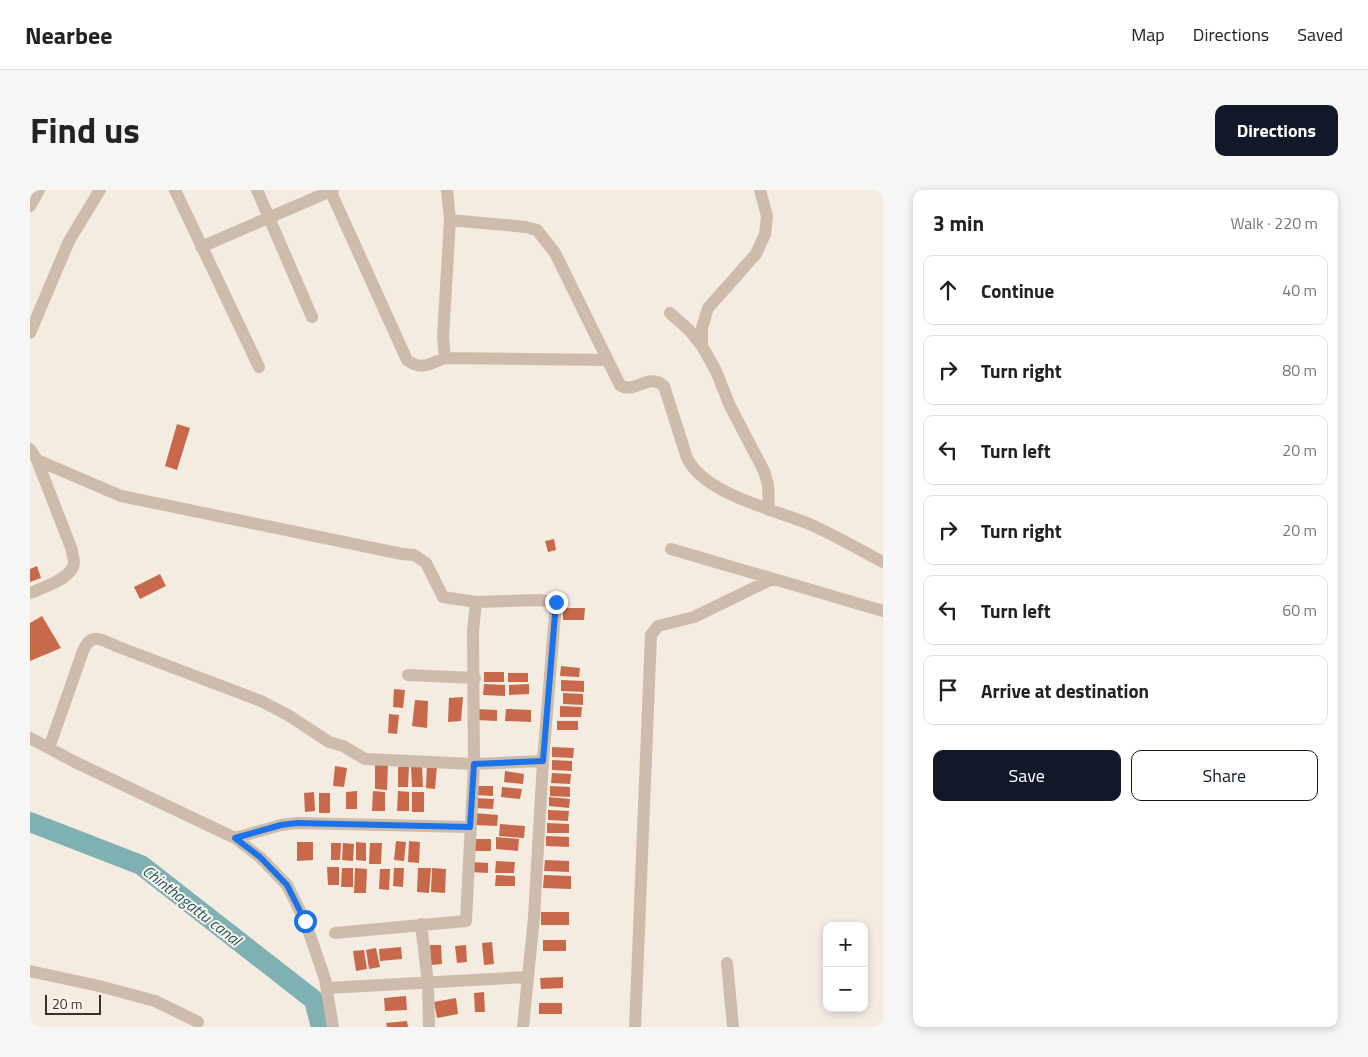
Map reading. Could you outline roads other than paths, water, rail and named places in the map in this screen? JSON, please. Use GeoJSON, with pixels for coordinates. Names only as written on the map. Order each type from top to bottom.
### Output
{"type":"FeatureCollection","features":[{"type":"Feature","properties":{"kind":"street"},"geometry":{"type":"LineString","coordinates":[[30,206],[38,190]]}},
{"type":"Feature","properties":{"kind":"street"},"geometry":{"type":"LineString","coordinates":[[30,334],[69,241],[100,190]]}},
{"type":"Feature","properties":{"kind":"street"},"geometry":{"type":"LineString","coordinates":[[175,190],[259,367]]}},
{"type":"Feature","properties":{"kind":"street"},"geometry":{"type":"LineString","coordinates":[[257,190],[312,317]]}},
{"type":"Feature","properties":{"kind":"street"},"geometry":{"type":"LineString","coordinates":[[201,248],[331,190],[407,360],[416,366],[424,367],[444,358],[607,360]]}},
{"type":"Feature","properties":{"kind":"street"},"geometry":{"type":"LineString","coordinates":[[444,358],[443,337],[450,220],[446,190]]}},
{"type":"Feature","properties":{"kind":"street"},"geometry":{"type":"LineString","coordinates":[[702,346],[702,328],[708,308],[756,254],[765,234],[767,216],[760,190]]}},
{"type":"Feature","properties":{"kind":"street"},"geometry":{"type":"LineString","coordinates":[[450,220],[526,227],[537,230],[555,253],[620,385],[624,388],[651,381],[659,382],[664,386],[687,458],[700,476],[714,485],[769,510],[808,524],[883,562]]}},
{"type":"Feature","properties":{"kind":"street"},"geometry":{"type":"LineString","coordinates":[[670,313],[689,330],[702,346],[716,371],[742,430],[764,471],[768,485],[769,510]]}},
{"type":"Feature","properties":{"kind":"street"},"geometry":{"type":"LineString","coordinates":[[30,594],[61,579],[72,571],[74,563],[72,550],[34,454]]}},
{"type":"Feature","properties":{"kind":"street"},"geometry":{"type":"LineString","coordinates":[[34,454],[121,496],[402,554],[414,554],[426,563],[443,597],[476,602],[539,600],[556,602],[543,761],[534,917],[523,1027]]}},
{"type":"Feature","properties":{"kind":"street"},"geometry":{"type":"LineString","coordinates":[[671,549],[883,611]]}},
{"type":"Feature","properties":{"kind":"street"},"geometry":{"type":"LineString","coordinates":[[635,1027],[651,635],[654,629],[662,623],[694,617],[772,579]]}},
{"type":"Feature","properties":{"kind":"street"},"geometry":{"type":"LineString","coordinates":[[335,933],[466,921],[474,764],[475,678],[473,631],[476,602]]}},
{"type":"Feature","properties":{"kind":"street"},"geometry":{"type":"LineString","coordinates":[[49,748],[86,644],[93,639],[101,639],[261,701],[288,715],[329,742],[343,746],[365,759],[474,764],[543,761]]}},
{"type":"Feature","properties":{"kind":"street"},"geometry":{"type":"LineString","coordinates":[[408,674],[475,678]]}},
{"type":"Feature","properties":{"kind":"street"},"geometry":{"type":"LineString","coordinates":[[30,738],[75,762],[235,838],[260,857],[287,885],[305,921],[326,978],[333,1027]]}},
{"type":"Feature","properties":{"kind":"street"},"geometry":{"type":"LineString","coordinates":[[235,838],[281,825],[297,823],[470,827]]}},
{"type":"Feature","properties":{"kind":"street"},"geometry":{"type":"LineString","coordinates":[[420,924],[428,983],[429,1027]]}},
{"type":"Feature","properties":{"kind":"street"},"geometry":{"type":"LineString","coordinates":[[727,963],[733,1027]]}},
{"type":"Feature","properties":{"kind":"street"},"geometry":{"type":"LineString","coordinates":[[30,971],[99,986],[154,1001],[198,1022]]}},
{"type":"Feature","properties":{"kind":"street"},"geometry":{"type":"LineString","coordinates":[[327,988],[527,977]]}},
{"type":"Feature","properties":{"kind":"waterway","name":"Chinthagattu canal"},"geometry":{"type":"LineString","coordinates":[[30,822],[141,865],[314,1000],[321,1027]]}}]}
